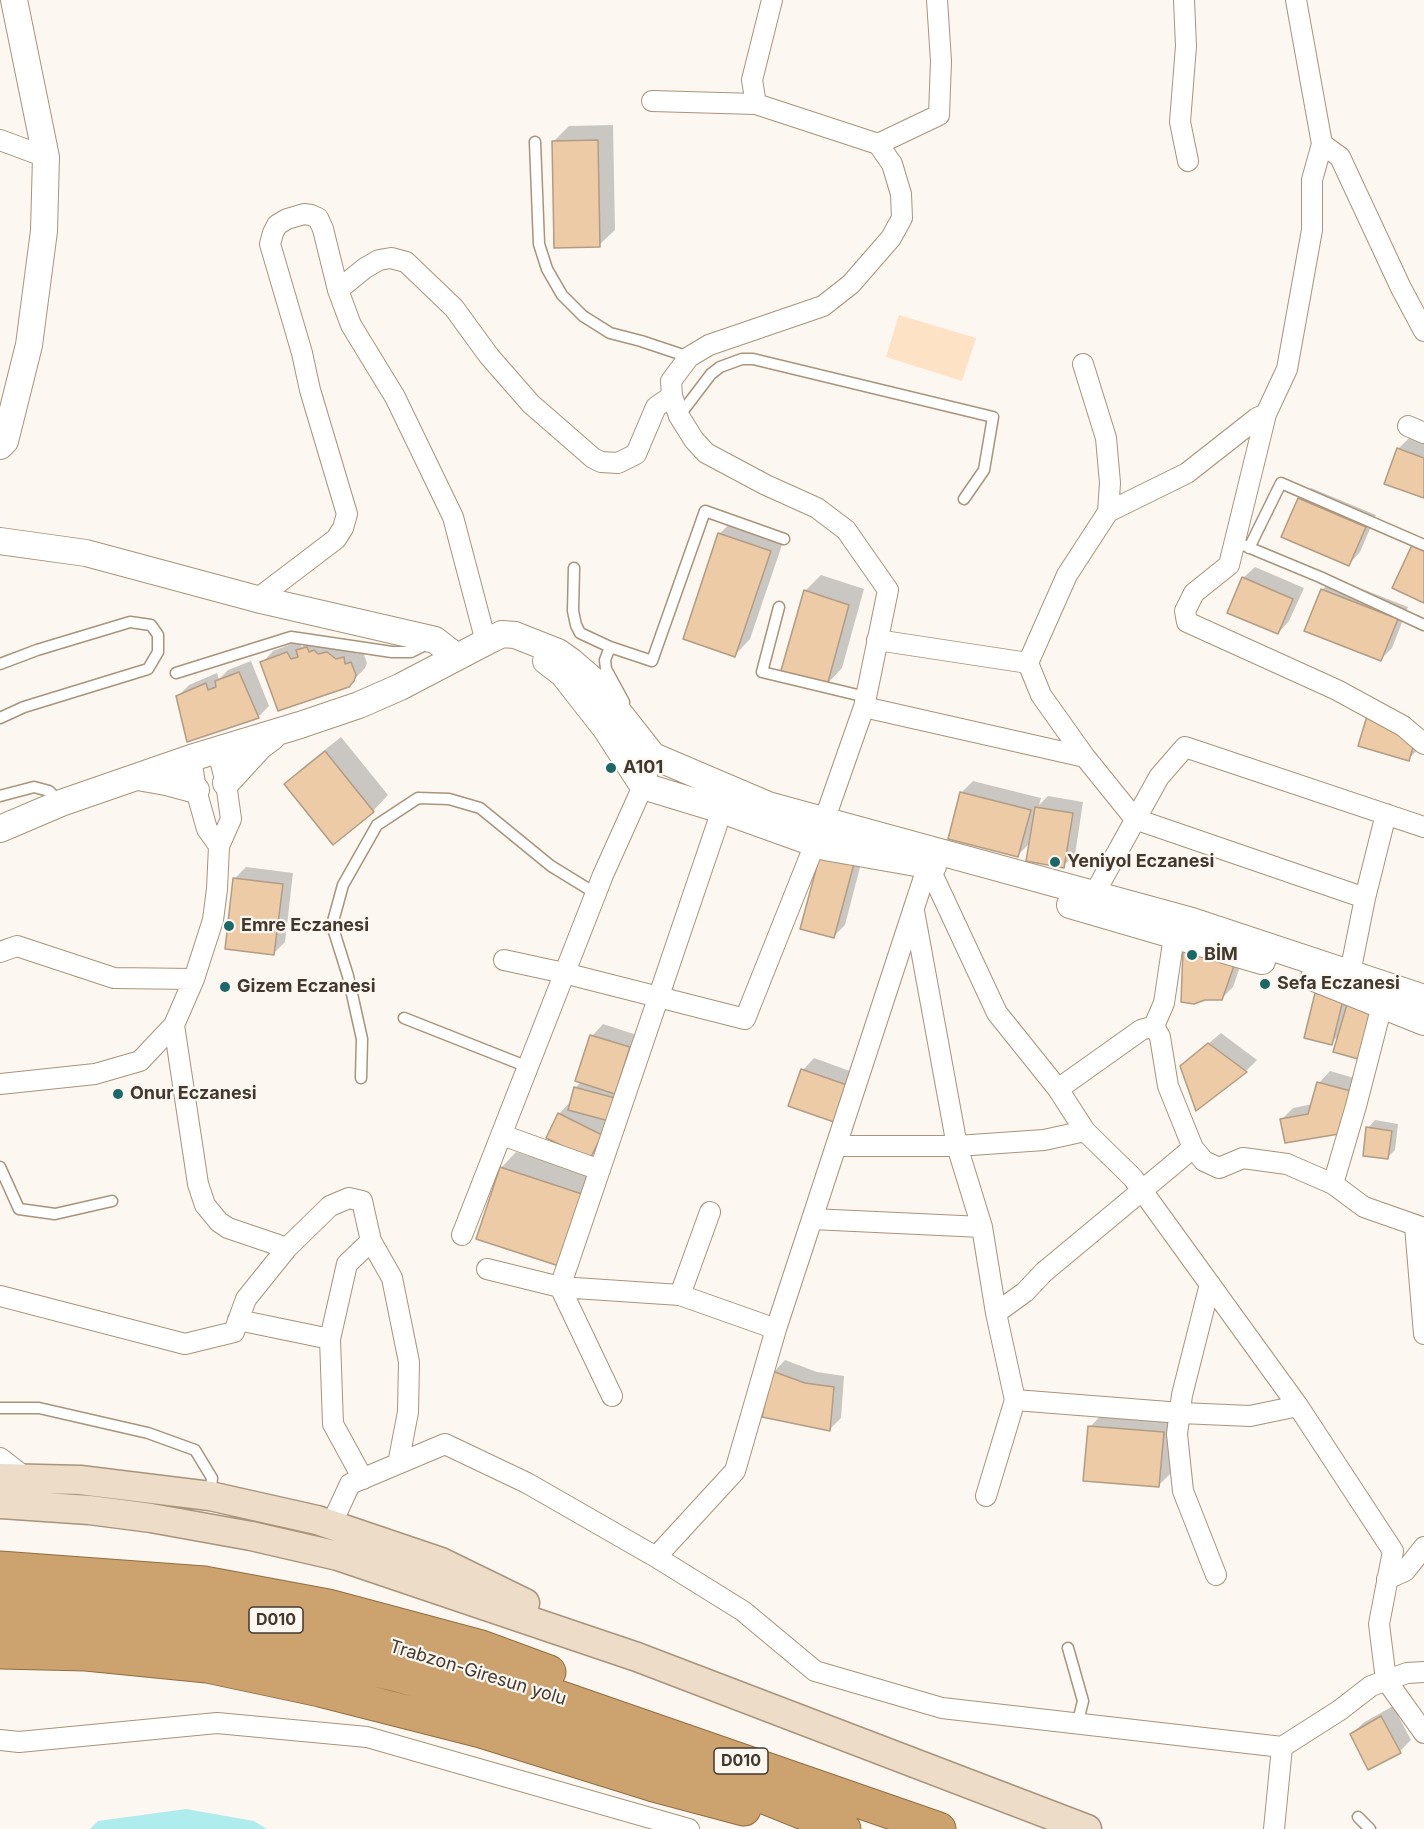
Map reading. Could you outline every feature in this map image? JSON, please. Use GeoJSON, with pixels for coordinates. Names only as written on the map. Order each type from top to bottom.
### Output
{"type":"FeatureCollection","features":[{"type":"Feature","properties":{"kind":"highway"},"geometry":{"type":"LineString","coordinates":[[0,1568],[204,1583],[328,1606],[481,1647],[668,1716],[906,1818]]}},
{"type":"Feature","properties":{"kind":"highway","name":"Trabzon-Giresun yolu"},"geometry":{"type":"LineString","coordinates":[[0,1596],[117,1601],[212,1610],[281,1621],[400,1647],[844,1829]]}},
{"type":"Feature","properties":{"kind":"highway","name":"Trabzon-Giresun yolu"},"geometry":{"type":"LineString","coordinates":[[0,1624],[107,1629],[221,1640],[307,1655],[397,1676],[541,1704],[939,1829]]}},
{"type":"Feature","properties":{"kind":"highway"},"geometry":{"type":"LineString","coordinates":[[0,1652],[86,1654],[207,1666],[320,1690],[481,1731],[654,1785],[821,1829]]}},
{"type":"Feature","properties":{"kind":"main road"},"geometry":{"type":"LineString","coordinates":[[13,1478],[80,1480],[210,1496],[332,1525],[441,1562],[638,1657]]}},
{"type":"Feature","properties":{"kind":"main road"},"geometry":{"type":"LineString","coordinates":[[0,1503],[89,1510],[151,1518],[250,1536],[338,1556],[638,1657],[1087,1829]]}},
{"type":"Feature","properties":{"kind":"street"},"geometry":{"type":"LineString","coordinates":[[0,446],[5,441],[29,345],[44,231],[46,158],[14,0]]}},
{"type":"Feature","properties":{"kind":"street"},"geometry":{"type":"LineString","coordinates":[[756,104],[752,80],[772,0]]}},
{"type":"Feature","properties":{"kind":"street"},"geometry":{"type":"LineString","coordinates":[[878,144],[939,115],[941,61],[937,0]]}},
{"type":"Feature","properties":{"kind":"street"},"geometry":{"type":"LineString","coordinates":[[1184,0],[1186,46],[1180,122],[1188,161]]}},
{"type":"Feature","properties":{"kind":"street"},"geometry":{"type":"LineString","coordinates":[[1296,0],[1322,144],[1312,180],[1312,230],[1287,369],[1266,414],[1242,545],[1229,566],[1194,593],[1185,611],[1187,622],[1337,690],[1403,726],[1424,744]]}},
{"type":"Feature","properties":{"kind":"street"},"geometry":{"type":"LineString","coordinates":[[504,960],[745,1019],[820,832],[865,702],[888,590],[846,530],[817,508],[766,485],[706,453],[694,440],[680,416],[672,396],[671,381],[689,357],[709,345],[823,306],[851,284],[891,238],[902,218],[901,194],[892,164],[878,144],[756,104],[652,101]]}},
{"type":"Feature","properties":{"kind":"street"},"geometry":{"type":"LineString","coordinates":[[0,140],[46,158]]}},
{"type":"Feature","properties":{"kind":"street"},"geometry":{"type":"LineString","coordinates":[[1322,144],[1340,157],[1401,288],[1424,331]]}},
{"type":"Feature","properties":{"kind":"street"},"geometry":{"type":"LineString","coordinates":[[257,599],[336,539],[343,528],[347,514],[270,244],[277,225],[287,219],[311,214],[318,218],[323,229],[338,290],[351,326],[395,397],[453,517],[488,641],[502,648],[545,660],[563,674],[606,729],[643,786],[722,810],[820,832],[1090,902],[1174,936],[1289,968],[1424,1022]]}},
{"type":"Feature","properties":{"kind":"street"},"geometry":{"type":"LineString","coordinates":[[338,290],[364,268],[379,260],[391,258],[406,262],[454,308],[489,356],[531,404],[593,458],[601,462],[618,463],[636,454],[656,407],[672,396]]}},
{"type":"Feature","properties":{"kind":"street"},"geometry":{"type":"LineString","coordinates":[[1083,364],[1106,438],[1110,483],[1108,512],[1067,575],[1028,663],[1041,695],[1085,757],[1135,819],[1365,898]]}},
{"type":"Feature","properties":{"kind":"street"},"geometry":{"type":"LineString","coordinates":[[1108,512],[1187,472],[1257,418],[1266,414]]}},
{"type":"Feature","properties":{"kind":"street"},"geometry":{"type":"LineString","coordinates":[[0,541],[86,553],[257,599],[435,640],[457,657]]}},
{"type":"Feature","properties":{"kind":"street"},"geometry":{"type":"LineString","coordinates":[[0,829],[61,803],[217,749],[278,732],[359,705],[400,687],[502,634],[515,635],[558,652],[594,681],[653,756],[768,805],[820,832],[825,847],[928,865],[1090,902],[1192,921],[1424,998]]}},
{"type":"Feature","properties":{"kind":"street"},"geometry":{"type":"LineString","coordinates":[[877,640],[1028,663]]}},
{"type":"Feature","properties":{"kind":"street"},"geometry":{"type":"LineString","coordinates":[[865,702],[1085,757]]}},
{"type":"Feature","properties":{"kind":"street"},"geometry":{"type":"LineString","coordinates":[[138,777],[196,790],[226,783],[260,746],[278,732]]}},
{"type":"Feature","properties":{"kind":"street"},"geometry":{"type":"LineString","coordinates":[[1090,902],[1159,777],[1185,747],[1424,827]]}},
{"type":"Feature","properties":{"kind":"street"},"geometry":{"type":"LineString","coordinates":[[0,1084],[95,1074],[140,1061],[174,1024],[194,979],[213,920],[218,889],[219,846],[231,819],[226,783],[217,749]]}},
{"type":"Feature","properties":{"kind":"street"},"geometry":{"type":"LineString","coordinates":[[462,1234],[595,893],[643,786],[653,756]]}},
{"type":"Feature","properties":{"kind":"street"},"geometry":{"type":"LineString","coordinates":[[191,758],[196,790],[207,829],[219,846]]}},
{"type":"Feature","properties":{"kind":"street"},"geometry":{"type":"LineString","coordinates":[[612,1396],[560,1287],[722,810]]}},
{"type":"Feature","properties":{"kind":"street"},"geometry":{"type":"LineString","coordinates":[[1350,973],[1365,898],[1386,814]]}},
{"type":"Feature","properties":{"kind":"street"},"geometry":{"type":"LineString","coordinates":[[657,1557],[735,1471],[776,1329],[928,865]]}},
{"type":"Feature","properties":{"kind":"street"},"geometry":{"type":"LineString","coordinates":[[928,865],[997,1013],[1058,1089],[1085,1131],[1133,1178],[1299,1406],[1393,1551],[1379,1623],[1386,1680],[1424,1733]]}},
{"type":"Feature","properties":{"kind":"street"},"geometry":{"type":"LineString","coordinates":[[914,909],[957,1146],[982,1227],[996,1313],[1015,1400],[986,1496]]}},
{"type":"Feature","properties":{"kind":"street"},"geometry":{"type":"LineString","coordinates":[[1058,1089],[1141,1030],[1154,1026],[1164,1003],[1174,936]]}},
{"type":"Feature","properties":{"kind":"street"},"geometry":{"type":"LineString","coordinates":[[0,952],[17,946],[114,978],[194,979]]}},
{"type":"Feature","properties":{"kind":"street"},"geometry":{"type":"LineString","coordinates":[[1333,1184],[1382,1005]]}},
{"type":"Feature","properties":{"kind":"street"},"geometry":{"type":"LineString","coordinates":[[174,1024],[198,1184],[205,1205],[211,1214],[228,1228],[286,1248]]}},
{"type":"Feature","properties":{"kind":"street"},"geometry":{"type":"LineString","coordinates":[[1154,1026],[1160,1037],[1168,1086],[1193,1148],[1204,1161],[1219,1168],[1244,1158],[1287,1164],[1333,1184],[1364,1206],[1419,1227],[1424,1334]]}},
{"type":"Feature","properties":{"kind":"street"},"geometry":{"type":"LineString","coordinates":[[836,1146],[957,1146],[1044,1140],[1085,1131]]}},
{"type":"Feature","properties":{"kind":"street"},"geometry":{"type":"LineString","coordinates":[[502,1135],[600,1170]]}},
{"type":"Feature","properties":{"kind":"street"},"geometry":{"type":"LineString","coordinates":[[996,1313],[1026,1293],[1044,1272],[1143,1192],[1193,1148]]}},
{"type":"Feature","properties":{"kind":"street"},"geometry":{"type":"LineString","coordinates":[[0,1296],[185,1344],[234,1332],[246,1299],[286,1248],[330,1206],[349,1198],[362,1201],[371,1241],[392,1278],[409,1362],[408,1412],[398,1464]]}},
{"type":"Feature","properties":{"kind":"street"},"geometry":{"type":"LineString","coordinates":[[680,1295],[711,1212]]}},
{"type":"Feature","properties":{"kind":"street"},"geometry":{"type":"LineString","coordinates":[[812,1219],[982,1227]]}},
{"type":"Feature","properties":{"kind":"street"},"geometry":{"type":"LineString","coordinates":[[363,1479],[333,1424],[330,1339],[347,1264],[371,1241]]}},
{"type":"Feature","properties":{"kind":"street"},"geometry":{"type":"LineString","coordinates":[[487,1269],[560,1287],[680,1295],[776,1329]]}},
{"type":"Feature","properties":{"kind":"street"},"geometry":{"type":"LineString","coordinates":[[1210,1284],[1182,1395],[1177,1434],[1183,1491],[1216,1575]]}},
{"type":"Feature","properties":{"kind":"street"},"geometry":{"type":"LineString","coordinates":[[238,1320],[330,1339]]}},
{"type":"Feature","properties":{"kind":"street"},"geometry":{"type":"LineString","coordinates":[[1015,1400],[1250,1416],[1299,1406]]}},
{"type":"Feature","properties":{"kind":"street"},"geometry":{"type":"LineString","coordinates":[[332,1525],[350,1484],[445,1444],[528,1483],[657,1557],[742,1611],[815,1671],[942,1708],[1282,1747],[1340,1710],[1371,1686],[1407,1673],[1424,1672]]}},
{"type":"Feature","properties":{"kind":"street"},"geometry":{"type":"LineString","coordinates":[[0,1458],[13,1478]]}},
{"type":"Feature","properties":{"kind":"street"},"geometry":{"type":"LineString","coordinates":[[1388,1579],[1406,1571],[1424,1547]]}},
{"type":"Feature","properties":{"kind":"street"},"geometry":{"type":"LineString","coordinates":[[0,1740],[19,1742],[217,1723],[368,1737],[689,1829]]}},
{"type":"Feature","properties":{"kind":"street"},"geometry":{"type":"LineString","coordinates":[[0,1754],[20,1753],[86,1736]]}},
{"type":"Feature","properties":{"kind":"street"},"geometry":{"type":"LineString","coordinates":[[1274,1829],[1282,1747]]}},
{"type":"Feature","properties":{"kind":"lane"},"geometry":{"type":"LineString","coordinates":[[536,142],[539,244],[547,269],[562,295],[583,316],[610,333],[689,357]]}},
{"type":"Feature","properties":{"kind":"lane"},"geometry":{"type":"LineString","coordinates":[[680,416],[711,374],[720,367],[742,359],[753,359],[993,417],[984,470],[964,499]]}},
{"type":"Feature","properties":{"kind":"lane"},"geometry":{"type":"LineString","coordinates":[[1424,545],[1281,483],[1242,545],[1424,625]]}},
{"type":"Feature","properties":{"kind":"lane"},"geometry":{"type":"LineString","coordinates":[[574,568],[573,610],[580,633],[652,661],[705,511],[784,539]]}},
{"type":"Feature","properties":{"kind":"lane"},"geometry":{"type":"LineString","coordinates":[[780,607],[762,672],[865,702]]}},
{"type":"Feature","properties":{"kind":"lane"},"geometry":{"type":"LineString","coordinates":[[0,664],[37,650],[130,622],[151,625],[159,635],[158,652],[148,669],[24,707],[0,718]]}},
{"type":"Feature","properties":{"kind":"lane"},"geometry":{"type":"LineString","coordinates":[[176,673],[291,637],[392,652],[411,652],[435,640]]}},
{"type":"Feature","properties":{"kind":"lane"},"geometry":{"type":"LineString","coordinates":[[610,646],[605,660],[606,669],[652,748],[653,756]]}},
{"type":"Feature","properties":{"kind":"lane"},"geometry":{"type":"LineString","coordinates":[[0,796],[34,787],[49,790],[61,803]]}},
{"type":"Feature","properties":{"kind":"lane"},"geometry":{"type":"LineString","coordinates":[[361,1078],[362,1039],[348,976],[332,925],[343,885],[377,825],[418,798],[449,799],[480,808],[551,866],[595,893]]}},
{"type":"Feature","properties":{"kind":"lane"},"geometry":{"type":"LineString","coordinates":[[404,1018],[528,1067]]}},
{"type":"Feature","properties":{"kind":"lane"},"geometry":{"type":"LineString","coordinates":[[0,1167],[19,1209],[55,1214],[112,1201]]}},
{"type":"Feature","properties":{"kind":"lane"},"geometry":{"type":"LineString","coordinates":[[0,1408],[39,1408],[148,1433],[195,1450],[212,1478],[210,1496]]}},
{"type":"Feature","properties":{"kind":"lane"},"geometry":{"type":"LineString","coordinates":[[1068,1648],[1083,1701],[1077,1725]]}},
{"type":"Feature","properties":{"kind":"lane"},"geometry":{"type":"LineString","coordinates":[[1358,1817],[1370,1829]]}},
{"type":"Feature","properties":{"kind":"shaded area"},"geometry":{"type":"Polygon","coordinates":[[[899,315],[976,338],[962,381],[886,357],[899,315]]]}},
{"type":"Feature","properties":{"kind":"water"},"geometry":{"type":"Polygon","coordinates":[[[186,1809],[254,1821],[267,1829],[90,1829],[98,1821],[186,1809]]]}},
{"type":"Feature","properties":{"kind":"building"},"geometry":{"type":"Polygon","coordinates":[[[598,140],[600,247],[554,248],[552,141],[598,140]]]}},
{"type":"Feature","properties":{"kind":"building"},"geometry":{"type":"Polygon","coordinates":[[[1397,448],[1424,458],[1424,498],[1384,484],[1397,448]]]}},
{"type":"Feature","properties":{"kind":"building"},"geometry":{"type":"Polygon","coordinates":[[[1298,498],[1366,527],[1349,566],[1281,537],[1298,498]]]}},
{"type":"Feature","properties":{"kind":"building"},"geometry":{"type":"Polygon","coordinates":[[[718,533],[771,551],[735,657],[683,639],[718,533]]]}},
{"type":"Feature","properties":{"kind":"building"},"geometry":{"type":"Polygon","coordinates":[[[1412,545],[1424,550],[1424,603],[1392,588],[1412,545]]]}},
{"type":"Feature","properties":{"kind":"building"},"geometry":{"type":"Polygon","coordinates":[[[1242,577],[1293,599],[1278,634],[1227,613],[1242,577]]]}},
{"type":"Feature","properties":{"kind":"building"},"geometry":{"type":"Polygon","coordinates":[[[1321,589],[1398,619],[1381,661],[1304,631],[1321,589]]]}},
{"type":"Feature","properties":{"kind":"building"},"geometry":{"type":"Polygon","coordinates":[[[804,590],[849,605],[827,686],[780,674],[804,590]]]}},
{"type":"Feature","properties":{"kind":"building"},"geometry":{"type":"Polygon","coordinates":[[[307,647],[309,652],[314,650],[318,654],[327,652],[336,659],[344,657],[345,664],[351,662],[356,675],[354,681],[349,687],[278,711],[260,662],[287,652],[291,659],[298,657],[296,650],[307,647]]]}},
{"type":"Feature","properties":{"kind":"building"},"geometry":{"type":"Polygon","coordinates":[[[239,672],[259,718],[187,742],[176,696],[206,683],[208,690],[216,687],[215,681],[239,672]]]}},
{"type":"Feature","properties":{"kind":"building"},"geometry":{"type":"Polygon","coordinates":[[[1367,716],[1414,744],[1409,761],[1358,746],[1367,716]]]}},
{"type":"Feature","properties":{"kind":"building"},"geometry":{"type":"Polygon","coordinates":[[[325,751],[374,812],[333,845],[284,784],[325,751]]]}},
{"type":"Feature","properties":{"kind":"building"},"geometry":{"type":"Polygon","coordinates":[[[960,792],[1031,810],[1018,857],[948,839],[960,792]]]}},
{"type":"Feature","properties":{"kind":"building"},"geometry":{"type":"Polygon","coordinates":[[[1035,807],[1073,813],[1064,868],[1026,861],[1035,807]]]}},
{"type":"Feature","properties":{"kind":"building"},"geometry":{"type":"Polygon","coordinates":[[[821,851],[855,860],[834,938],[800,929],[821,851]]]}},
{"type":"Feature","properties":{"kind":"building"},"geometry":{"type":"Polygon","coordinates":[[[233,878],[283,884],[274,955],[225,949],[233,878]]]}},
{"type":"Feature","properties":{"kind":"building"},"geometry":{"type":"Polygon","coordinates":[[[1183,949],[1235,963],[1222,1000],[1205,1000],[1194,1004],[1181,1002],[1183,949]]]}},
{"type":"Feature","properties":{"kind":"building"},"geometry":{"type":"Polygon","coordinates":[[[1315,993],[1343,1000],[1332,1045],[1304,1038],[1315,993]]]}},
{"type":"Feature","properties":{"kind":"building"},"geometry":{"type":"Polygon","coordinates":[[[1348,1001],[1377,1009],[1362,1060],[1333,1052],[1348,1001]]]}},
{"type":"Feature","properties":{"kind":"building"},"geometry":{"type":"Polygon","coordinates":[[[590,1035],[630,1047],[615,1094],[575,1081],[590,1035]]]}},
{"type":"Feature","properties":{"kind":"building"},"geometry":{"type":"Polygon","coordinates":[[[1208,1043],[1247,1072],[1196,1111],[1180,1066],[1208,1043]]]}},
{"type":"Feature","properties":{"kind":"building"},"geometry":{"type":"Polygon","coordinates":[[[801,1069],[847,1085],[834,1122],[788,1106],[801,1069]]]}},
{"type":"Feature","properties":{"kind":"building"},"geometry":{"type":"Polygon","coordinates":[[[1317,1082],[1351,1091],[1339,1134],[1285,1143],[1280,1119],[1308,1114],[1317,1082]]]}},
{"type":"Feature","properties":{"kind":"building"},"geometry":{"type":"Polygon","coordinates":[[[574,1087],[615,1098],[609,1121],[568,1110],[574,1087]]]}},
{"type":"Feature","properties":{"kind":"building"},"geometry":{"type":"Polygon","coordinates":[[[558,1113],[602,1135],[590,1159],[546,1138],[558,1113]]]}},
{"type":"Feature","properties":{"kind":"building"},"geometry":{"type":"Polygon","coordinates":[[[1366,1127],[1392,1131],[1388,1159],[1363,1156],[1366,1127]]]}},
{"type":"Feature","properties":{"kind":"building"},"geometry":{"type":"Polygon","coordinates":[[[500,1167],[582,1194],[559,1266],[476,1239],[500,1167]]]}},
{"type":"Feature","properties":{"kind":"building"},"geometry":{"type":"Polygon","coordinates":[[[772,1371],[805,1383],[834,1387],[830,1431],[762,1417],[772,1371]]]}},
{"type":"Feature","properties":{"kind":"building"},"geometry":{"type":"Polygon","coordinates":[[[1088,1426],[1164,1432],[1159,1487],[1083,1481],[1088,1426]]]}},
{"type":"Feature","properties":{"kind":"building"},"geometry":{"type":"Polygon","coordinates":[[[1381,1716],[1401,1753],[1368,1770],[1350,1734],[1381,1716]]]}},
{"type":"Feature","properties":{"kind":"place","name":"A101"},"geometry":{"type":"Point","coordinates":[611,768]}},
{"type":"Feature","properties":{"kind":"place","name":"Yeniyol Eczanesi"},"geometry":{"type":"Point","coordinates":[1055,862]}},
{"type":"Feature","properties":{"kind":"place","name":"Emre Eczanesi"},"geometry":{"type":"Point","coordinates":[229,926]}},
{"type":"Feature","properties":{"kind":"place","name":"BİM"},"geometry":{"type":"Point","coordinates":[1192,955]}},
{"type":"Feature","properties":{"kind":"place","name":"Sefa Eczanesi"},"geometry":{"type":"Point","coordinates":[1265,984]}},
{"type":"Feature","properties":{"kind":"place","name":"Gizem Eczanesi"},"geometry":{"type":"Point","coordinates":[225,987]}},
{"type":"Feature","properties":{"kind":"place","name":"Onur Eczanesi"},"geometry":{"type":"Point","coordinates":[118,1094]}}]}
